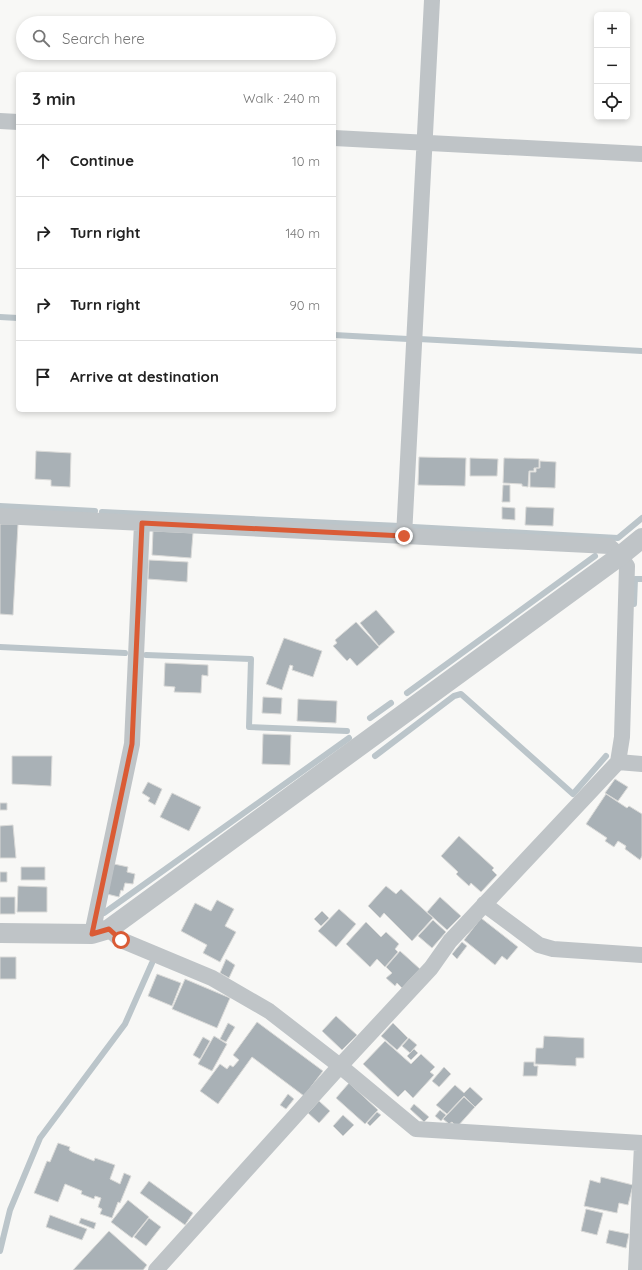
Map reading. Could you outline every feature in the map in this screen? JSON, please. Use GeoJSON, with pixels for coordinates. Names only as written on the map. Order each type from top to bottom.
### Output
{"type":"FeatureCollection","features":[{"type":"Feature","properties":{"kind":"street"},"geometry":{"type":"LineString","coordinates":[[404,536],[432,0]]}},
{"type":"Feature","properties":{"kind":"street"},"geometry":{"type":"LineString","coordinates":[[0,121],[16,122]]}},
{"type":"Feature","properties":{"kind":"street"},"geometry":{"type":"LineString","coordinates":[[336,138],[642,154]]}},
{"type":"Feature","properties":{"kind":"street"},"geometry":{"type":"LineString","coordinates":[[0,516],[609,546],[620,556],[627,566],[622,737],[618,762],[450,941],[431,968],[340,1066],[156,1270]]}},
{"type":"Feature","properties":{"kind":"street"},"geometry":{"type":"LineString","coordinates":[[101,932],[132,744],[142,523]]}},
{"type":"Feature","properties":{"kind":"street"},"geometry":{"type":"LineString","coordinates":[[101,932],[620,556],[642,538]]}},
{"type":"Feature","properties":{"kind":"street"},"geometry":{"type":"LineString","coordinates":[[618,762],[642,764]]}},
{"type":"Feature","properties":{"kind":"street"},"geometry":{"type":"LineString","coordinates":[[484,904],[539,945],[553,950],[642,955]]}},
{"type":"Feature","properties":{"kind":"street"},"geometry":{"type":"LineString","coordinates":[[0,933],[101,932],[212,978],[269,1011],[340,1066],[416,1129],[642,1144],[636,1270]]}},
{"type":"Feature","properties":{"kind":"building"},"geometry":{"type":"Polygon","coordinates":[[[36,451],[71,453],[70,487],[51,486],[51,480],[35,479],[36,451]]]}},
{"type":"Feature","properties":{"kind":"building"},"geometry":{"type":"Polygon","coordinates":[[[419,457],[466,458],[465,486],[418,485],[419,457]]]}},
{"type":"Feature","properties":{"kind":"building"},"geometry":{"type":"Polygon","coordinates":[[[470,458],[498,459],[497,476],[470,476],[470,458]]]}},
{"type":"Feature","properties":{"kind":"building"},"geometry":{"type":"Polygon","coordinates":[[[504,458],[539,459],[539,468],[534,468],[534,471],[529,471],[528,487],[522,486],[522,484],[503,483],[504,458]]]}},
{"type":"Feature","properties":{"kind":"building"},"geometry":{"type":"Polygon","coordinates":[[[540,461],[556,462],[555,488],[530,487],[530,472],[536,472],[536,468],[540,468],[540,461]]]}},
{"type":"Feature","properties":{"kind":"building"},"geometry":{"type":"Polygon","coordinates":[[[503,485],[510,485],[510,502],[502,502],[503,485]]]}},
{"type":"Feature","properties":{"kind":"building"},"geometry":{"type":"Polygon","coordinates":[[[502,507],[515,508],[515,520],[502,519],[502,507]]]}},
{"type":"Feature","properties":{"kind":"building"},"geometry":{"type":"Polygon","coordinates":[[[526,507],[554,508],[553,526],[525,525],[526,507]]]}},
{"type":"Feature","properties":{"kind":"building"},"geometry":{"type":"Polygon","coordinates":[[[0,524],[18,524],[13,615],[0,614],[0,524]]]}},
{"type":"Feature","properties":{"kind":"building"},"geometry":{"type":"Polygon","coordinates":[[[153,531],[193,533],[191,558],[152,555],[153,531]]]}},
{"type":"Feature","properties":{"kind":"building"},"geometry":{"type":"Polygon","coordinates":[[[149,560],[188,562],[187,582],[148,579],[149,560]]]}},
{"type":"Feature","properties":{"kind":"building"},"geometry":{"type":"Polygon","coordinates":[[[376,610],[395,632],[379,646],[360,623],[376,610]]]}},
{"type":"Feature","properties":{"kind":"building"},"geometry":{"type":"Polygon","coordinates":[[[356,622],[379,647],[357,666],[350,658],[347,661],[333,646],[337,643],[335,640],[356,622]]]}},
{"type":"Feature","properties":{"kind":"building"},"geometry":{"type":"Polygon","coordinates":[[[284,638],[322,651],[313,677],[292,670],[293,666],[290,665],[282,690],[266,684],[284,638]]]}},
{"type":"Feature","properties":{"kind":"building"},"geometry":{"type":"Polygon","coordinates":[[[165,663],[208,665],[208,676],[202,675],[201,693],[174,692],[175,687],[164,686],[165,663]]]}},
{"type":"Feature","properties":{"kind":"building"},"geometry":{"type":"Polygon","coordinates":[[[263,697],[282,698],[281,714],[262,713],[263,697]]]}},
{"type":"Feature","properties":{"kind":"building"},"geometry":{"type":"Polygon","coordinates":[[[298,699],[337,701],[336,723],[297,721],[298,699]]]}},
{"type":"Feature","properties":{"kind":"building"},"geometry":{"type":"Polygon","coordinates":[[[263,734],[291,735],[290,765],[262,764],[263,734]]]}},
{"type":"Feature","properties":{"kind":"building"},"geometry":{"type":"Polygon","coordinates":[[[12,756],[52,756],[51,786],[12,784],[12,756]]]}},
{"type":"Feature","properties":{"kind":"building"},"geometry":{"type":"Polygon","coordinates":[[[615,779],[628,787],[618,801],[605,793],[615,779]]]}},
{"type":"Feature","properties":{"kind":"building"},"geometry":{"type":"Polygon","coordinates":[[[148,782],[162,789],[155,805],[148,801],[150,798],[142,793],[148,782]]]}},
{"type":"Feature","properties":{"kind":"building"},"geometry":{"type":"Polygon","coordinates":[[[172,793],[201,807],[189,831],[160,817],[172,793]]]}},
{"type":"Feature","properties":{"kind":"building"},"geometry":{"type":"Polygon","coordinates":[[[606,794],[627,808],[629,806],[642,814],[642,856],[640,860],[625,849],[626,846],[618,841],[614,847],[605,841],[607,838],[586,824],[606,794]]]}},
{"type":"Feature","properties":{"kind":"building"},"geometry":{"type":"Polygon","coordinates":[[[0,803],[7,803],[7,810],[0,810],[0,803]]]}},
{"type":"Feature","properties":{"kind":"building"},"geometry":{"type":"Polygon","coordinates":[[[13,825],[16,858],[0,858],[0,826],[13,825]]]}},
{"type":"Feature","properties":{"kind":"building"},"geometry":{"type":"Polygon","coordinates":[[[459,836],[494,868],[492,870],[497,875],[481,892],[471,883],[469,886],[456,874],[458,872],[441,856],[459,836]]]}},
{"type":"Feature","properties":{"kind":"building"},"geometry":{"type":"Polygon","coordinates":[[[114,864],[128,867],[127,872],[135,874],[133,884],[125,883],[123,891],[121,890],[119,897],[107,894],[114,864]]]}},
{"type":"Feature","properties":{"kind":"building"},"geometry":{"type":"Polygon","coordinates":[[[21,867],[45,867],[45,880],[21,880],[21,867]]]}},
{"type":"Feature","properties":{"kind":"building"},"geometry":{"type":"Polygon","coordinates":[[[0,872],[7,872],[7,882],[0,882],[0,872]]]}},
{"type":"Feature","properties":{"kind":"building"},"geometry":{"type":"Polygon","coordinates":[[[18,886],[47,887],[47,912],[17,912],[18,886]]]}},
{"type":"Feature","properties":{"kind":"building"},"geometry":{"type":"Polygon","coordinates":[[[386,886],[396,894],[401,889],[433,918],[412,941],[384,913],[380,918],[368,906],[386,886]]]}},
{"type":"Feature","properties":{"kind":"building"},"geometry":{"type":"Polygon","coordinates":[[[0,897],[15,897],[15,914],[0,914],[0,897]]]}},
{"type":"Feature","properties":{"kind":"building"},"geometry":{"type":"Polygon","coordinates":[[[440,897],[461,916],[447,930],[427,912],[440,897]]]}},
{"type":"Feature","properties":{"kind":"building"},"geometry":{"type":"Polygon","coordinates":[[[217,900],[234,909],[225,926],[236,932],[220,962],[203,953],[207,945],[181,931],[195,903],[211,911],[217,900]]]}},
{"type":"Feature","properties":{"kind":"building"},"geometry":{"type":"Polygon","coordinates":[[[339,909],[356,924],[336,947],[318,931],[339,909]]]}},
{"type":"Feature","properties":{"kind":"building"},"geometry":{"type":"Polygon","coordinates":[[[322,911],[329,918],[321,926],[314,919],[322,911]]]}},
{"type":"Feature","properties":{"kind":"building"},"geometry":{"type":"Polygon","coordinates":[[[481,918],[518,947],[507,960],[502,956],[495,965],[464,940],[481,918]]]}},
{"type":"Feature","properties":{"kind":"building"},"geometry":{"type":"Polygon","coordinates":[[[433,920],[446,932],[432,948],[418,936],[433,920]]]}},
{"type":"Feature","properties":{"kind":"building"},"geometry":{"type":"Polygon","coordinates":[[[366,922],[381,937],[386,932],[399,944],[395,949],[398,952],[385,967],[377,959],[370,967],[346,944],[366,922]]]}},
{"type":"Feature","properties":{"kind":"building"},"geometry":{"type":"Polygon","coordinates":[[[462,942],[467,946],[457,959],[452,954],[462,942]]]}},
{"type":"Feature","properties":{"kind":"building"},"geometry":{"type":"Polygon","coordinates":[[[400,951],[420,969],[402,988],[397,983],[395,986],[386,978],[392,973],[386,967],[400,951]]]}},
{"type":"Feature","properties":{"kind":"building"},"geometry":{"type":"Polygon","coordinates":[[[0,957],[16,957],[16,979],[0,979],[0,957]]]}},
{"type":"Feature","properties":{"kind":"building"},"geometry":{"type":"Polygon","coordinates":[[[226,959],[235,965],[229,978],[220,973],[226,959]]]}},
{"type":"Feature","properties":{"kind":"building"},"geometry":{"type":"Polygon","coordinates":[[[157,974],[181,983],[172,1006],[148,996],[157,974]]]}},
{"type":"Feature","properties":{"kind":"building"},"geometry":{"type":"Polygon","coordinates":[[[185,979],[230,998],[217,1028],[172,1009],[185,979]]]}},
{"type":"Feature","properties":{"kind":"building"},"geometry":{"type":"Polygon","coordinates":[[[336,1016],[357,1035],[342,1050],[322,1031],[336,1016]]]}},
{"type":"Feature","properties":{"kind":"building"},"geometry":{"type":"Polygon","coordinates":[[[257,1022],[323,1071],[304,1096],[252,1057],[218,1104],[200,1091],[220,1064],[227,1069],[230,1065],[233,1067],[239,1060],[233,1055],[257,1022]]]}},
{"type":"Feature","properties":{"kind":"building"},"geometry":{"type":"Polygon","coordinates":[[[228,1023],[235,1027],[226,1042],[220,1039],[228,1023]]]}},
{"type":"Feature","properties":{"kind":"building"},"geometry":{"type":"Polygon","coordinates":[[[393,1023],[408,1038],[397,1050],[381,1036],[393,1023]]]}},
{"type":"Feature","properties":{"kind":"building"},"geometry":{"type":"Polygon","coordinates":[[[214,1036],[227,1044],[212,1071],[198,1064],[214,1036]]]}},
{"type":"Feature","properties":{"kind":"building"},"geometry":{"type":"Polygon","coordinates":[[[544,1036],[584,1038],[584,1058],[576,1058],[576,1066],[535,1064],[536,1048],[543,1048],[544,1036]]]}},
{"type":"Feature","properties":{"kind":"building"},"geometry":{"type":"Polygon","coordinates":[[[203,1037],[210,1041],[200,1059],[193,1055],[203,1037]]]}},
{"type":"Feature","properties":{"kind":"building"},"geometry":{"type":"Polygon","coordinates":[[[409,1038],[417,1045],[410,1053],[402,1046],[409,1038]]]}},
{"type":"Feature","properties":{"kind":"building"},"geometry":{"type":"Polygon","coordinates":[[[385,1041],[411,1064],[421,1054],[435,1067],[430,1072],[434,1075],[413,1098],[405,1090],[398,1097],[363,1064],[385,1041]]]}},
{"type":"Feature","properties":{"kind":"building"},"geometry":{"type":"Polygon","coordinates":[[[414,1049],[418,1053],[411,1060],[407,1056],[414,1049]]]}},
{"type":"Feature","properties":{"kind":"building"},"geometry":{"type":"Polygon","coordinates":[[[524,1062],[534,1062],[534,1066],[538,1066],[537,1076],[523,1076],[524,1062]]]}},
{"type":"Feature","properties":{"kind":"building"},"geometry":{"type":"Polygon","coordinates":[[[444,1067],[451,1074],[439,1087],[432,1081],[444,1067]]]}},
{"type":"Feature","properties":{"kind":"building"},"geometry":{"type":"Polygon","coordinates":[[[349,1083],[378,1110],[365,1124],[336,1098],[349,1083]]]}},
{"type":"Feature","properties":{"kind":"building"},"geometry":{"type":"Polygon","coordinates":[[[455,1085],[464,1093],[470,1087],[483,1099],[475,1107],[464,1096],[447,1114],[436,1105],[455,1085]]]}},
{"type":"Feature","properties":{"kind":"building"},"geometry":{"type":"Polygon","coordinates":[[[288,1094],[294,1099],[286,1109],[280,1105],[288,1094]]]}},
{"type":"Feature","properties":{"kind":"building"},"geometry":{"type":"Polygon","coordinates":[[[464,1097],[475,1107],[457,1127],[452,1122],[449,1124],[443,1119],[464,1097]]]}},
{"type":"Feature","properties":{"kind":"building"},"geometry":{"type":"Polygon","coordinates":[[[319,1101],[330,1111],[319,1123],[308,1113],[319,1101]]]}},
{"type":"Feature","properties":{"kind":"building"},"geometry":{"type":"Polygon","coordinates":[[[414,1104],[429,1117],[424,1122],[410,1109],[414,1104]]]}},
{"type":"Feature","properties":{"kind":"building"},"geometry":{"type":"Polygon","coordinates":[[[440,1110],[446,1115],[441,1121],[435,1116],[440,1110]]]}},
{"type":"Feature","properties":{"kind":"building"},"geometry":{"type":"Polygon","coordinates":[[[377,1112],[381,1115],[370,1126],[367,1123],[377,1112]]]}},
{"type":"Feature","properties":{"kind":"building"},"geometry":{"type":"Polygon","coordinates":[[[343,1115],[354,1125],[343,1136],[333,1126],[343,1115]]]}},
{"type":"Feature","properties":{"kind":"building"},"geometry":{"type":"Polygon","coordinates":[[[58,1143],[70,1147],[69,1150],[72,1152],[94,1161],[95,1158],[115,1165],[110,1179],[120,1184],[124,1173],[131,1176],[112,1218],[100,1214],[102,1209],[98,1207],[101,1198],[95,1196],[94,1199],[81,1194],[82,1191],[65,1184],[58,1202],[34,1193],[47,1161],[50,1162],[58,1143]]]}},
{"type":"Feature","properties":{"kind":"building"},"geometry":{"type":"Polygon","coordinates":[[[601,1177],[633,1185],[628,1205],[619,1203],[617,1213],[584,1206],[590,1180],[600,1183],[601,1177]]]}},
{"type":"Feature","properties":{"kind":"building"},"geometry":{"type":"Polygon","coordinates":[[[149,1181],[193,1213],[185,1225],[140,1193],[149,1181]]]}},
{"type":"Feature","properties":{"kind":"building"},"geometry":{"type":"Polygon","coordinates":[[[128,1200],[149,1217],[132,1238],[111,1222],[128,1200]]]}},
{"type":"Feature","properties":{"kind":"building"},"geometry":{"type":"Polygon","coordinates":[[[586,1209],[603,1213],[597,1235],[581,1231],[586,1209]]]}},
{"type":"Feature","properties":{"kind":"building"},"geometry":{"type":"Polygon","coordinates":[[[50,1215],[87,1229],[82,1240],[46,1227],[50,1215]]]}},
{"type":"Feature","properties":{"kind":"building"},"geometry":{"type":"Polygon","coordinates":[[[81,1218],[96,1223],[94,1229],[79,1223],[81,1218]]]}},
{"type":"Feature","properties":{"kind":"building"},"geometry":{"type":"Polygon","coordinates":[[[149,1218],[161,1227],[146,1246],[134,1237],[149,1218]]]}},
{"type":"Feature","properties":{"kind":"building"},"geometry":{"type":"Polygon","coordinates":[[[609,1230],[629,1234],[626,1248],[606,1243],[609,1230]]]}},
{"type":"Feature","properties":{"kind":"building"},"geometry":{"type":"Polygon","coordinates":[[[109,1231],[147,1265],[143,1270],[73,1270],[109,1231]]]}},
{"type":"Feature","properties":{"kind":"waterway"},"geometry":{"type":"LineString","coordinates":[[0,317],[16,318]]}},
{"type":"Feature","properties":{"kind":"waterway"},"geometry":{"type":"LineString","coordinates":[[336,335],[408,339]]}},
{"type":"Feature","properties":{"kind":"waterway"},"geometry":{"type":"LineString","coordinates":[[419,339],[642,351]]}},
{"type":"Feature","properties":{"kind":"waterway"},"geometry":{"type":"LineString","coordinates":[[0,506],[95,511]]}},
{"type":"Feature","properties":{"kind":"waterway"},"geometry":{"type":"LineString","coordinates":[[102,512],[400,526]]}},
{"type":"Feature","properties":{"kind":"waterway"},"geometry":{"type":"LineString","coordinates":[[413,527],[618,538],[642,518]]}},
{"type":"Feature","properties":{"kind":"waterway"},"geometry":{"type":"LineString","coordinates":[[407,693],[595,556]]}},
{"type":"Feature","properties":{"kind":"waterway"},"geometry":{"type":"LineString","coordinates":[[634,604],[635,579],[642,579]]}},
{"type":"Feature","properties":{"kind":"waterway"},"geometry":{"type":"LineString","coordinates":[[0,647],[125,653]]}},
{"type":"Feature","properties":{"kind":"waterway"},"geometry":{"type":"LineString","coordinates":[[146,655],[251,659],[249,727],[347,731]]}},
{"type":"Feature","properties":{"kind":"waterway"},"geometry":{"type":"LineString","coordinates":[[375,756],[454,696],[461,694],[573,794],[606,756]]}},
{"type":"Feature","properties":{"kind":"waterway"},"geometry":{"type":"LineString","coordinates":[[370,718],[391,703]]}},
{"type":"Feature","properties":{"kind":"waterway"},"geometry":{"type":"LineString","coordinates":[[104,913],[349,738]]}},
{"type":"Feature","properties":{"kind":"waterway"},"geometry":{"type":"LineString","coordinates":[[0,1251],[10,1210],[40,1138],[125,1024],[152,963]]}},
{"type":"Feature","properties":{"kind":"route"},"geometry":{"type":"LineString","coordinates":[[121,940],[109,929],[102,933],[92,934],[132,744],[142,523],[404,536]]}}]}
